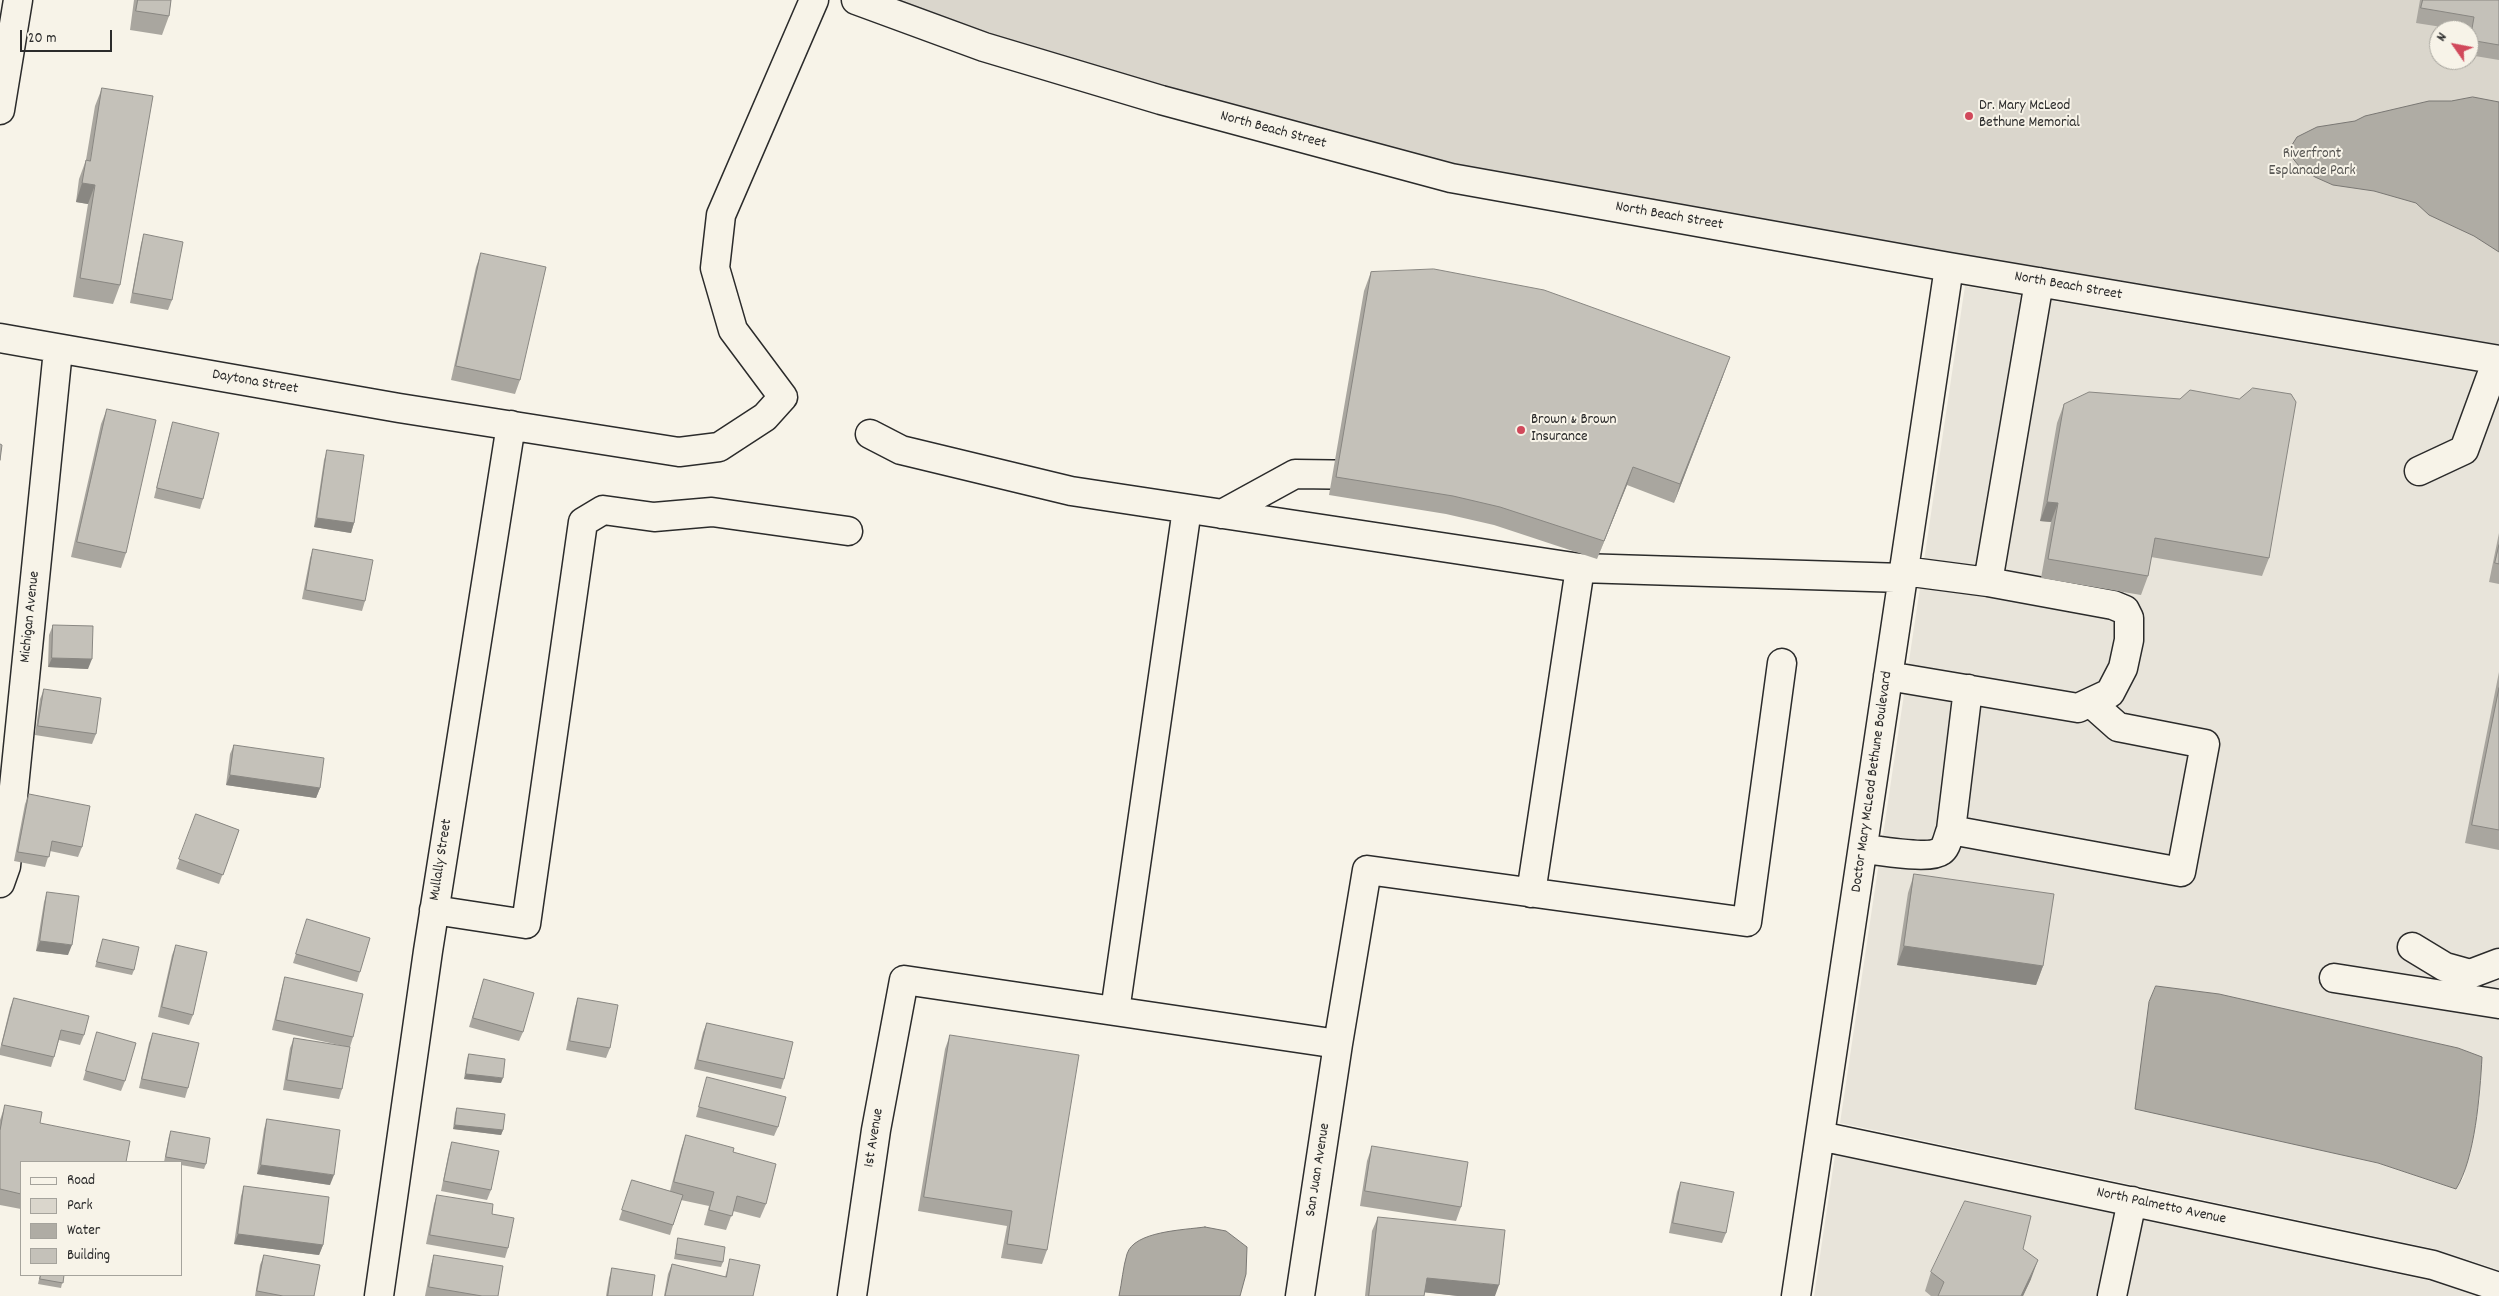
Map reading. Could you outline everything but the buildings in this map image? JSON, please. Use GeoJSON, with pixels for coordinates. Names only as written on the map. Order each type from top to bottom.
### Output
{"type":"FeatureCollection","features":[{"type":"Feature","properties":{"kind":"street"},"geometry":{"type":"LineString","coordinates":[[0,110],[18,0]]}},
{"type":"Feature","properties":{"kind":"street","name":"Daytona Street"},"geometry":{"type":"LineString","coordinates":[[0,338],[58,350],[399,408],[679,452],[720,447],[765,417],[783,396],[734,330],[715,268],[721,215],[814,0]]}},
{"type":"Feature","properties":{"kind":"street","name":"North Beach Street"},"geometry":{"type":"LineString","coordinates":[[856,0],[984,47],[1161,100],[1451,178],[1949,267],[2498,360]]}},
{"type":"Feature","properties":{"kind":"street","name":"Doctor Mary McLeod Bethune Boulevard"},"geometry":{"type":"LineString","coordinates":[[1796,1296],[1949,267]]}},
{"type":"Feature","properties":{"kind":"street"},"geometry":{"type":"LineString","coordinates":[[1988,582],[2040,282]]}},
{"type":"Feature","properties":{"kind":"street","name":"Michigan Avenue"},"geometry":{"type":"LineString","coordinates":[[0,883],[6,866],[58,350]]}},
{"type":"Feature","properties":{"kind":"street"},"geometry":{"type":"LineString","coordinates":[[2419,471],[2464,450],[2498,360]]}},
{"type":"Feature","properties":{"kind":"street","name":"Mullally Street"},"geometry":{"type":"LineString","coordinates":[[379,1296],[434,910],[511,425]]}},
{"type":"Feature","properties":{"kind":"street"},"geometry":{"type":"LineString","coordinates":[[870,434],[901,450],[1071,491],[1187,509],[1584,557],[1617,569],[1904,574],[1988,582],[2113,604],[2125,610],[2129,618],[2129,640],[2123,668],[2101,698],[2078,708],[1888,676]]}},
{"type":"Feature","properties":{"kind":"street"},"geometry":{"type":"LineString","coordinates":[[1222,514],[1295,474],[1391,477]]}},
{"type":"Feature","properties":{"kind":"street"},"geometry":{"type":"LineString","coordinates":[[1187,509],[1115,1011],[1338,1044]]}},
{"type":"Feature","properties":{"kind":"street"},"geometry":{"type":"LineString","coordinates":[[434,910],[526,924],[583,522],[603,510],[654,517],[712,512],[848,531]]}},
{"type":"Feature","properties":{"kind":"street"},"geometry":{"type":"LineString","coordinates":[[1584,557],[1531,893],[1747,922],[1782,663]]}},
{"type":"Feature","properties":{"kind":"street"},"geometry":{"type":"LineString","coordinates":[[1863,849],[1929,855],[1940,852],[1945,848],[1950,830],[1968,689]]}},
{"type":"Feature","properties":{"kind":"street"},"geometry":{"type":"LineString","coordinates":[[1950,830],[2181,872],[2205,744],[2118,727],[2101,698]]}},
{"type":"Feature","properties":{"kind":"street","name":"San Juan Avenue"},"geometry":{"type":"LineString","coordinates":[[1300,1296],[1338,1044],[1367,870],[1531,893]]}},
{"type":"Feature","properties":{"kind":"street"},"geometry":{"type":"LineString","coordinates":[[2412,947],[2445,968],[2470,974],[2499,964]]}},
{"type":"Feature","properties":{"kind":"street"},"geometry":{"type":"LineString","coordinates":[[2334,978],[2499,1004]]}},
{"type":"Feature","properties":{"kind":"street","name":"1st Avenue"},"geometry":{"type":"LineString","coordinates":[[852,1296],[876,1130],[904,980],[1115,1011]]}},
{"type":"Feature","properties":{"kind":"street","name":"North Palmetto Avenue"},"geometry":{"type":"LineString","coordinates":[[1820,1136],[2434,1265],[2499,1287]]}},
{"type":"Feature","properties":{"kind":"street"},"geometry":{"type":"LineString","coordinates":[[2112,1296],[2132,1201]]}},
{"type":"Feature","properties":{"kind":"shaded area"},"geometry":{"type":"Polygon","coordinates":[[[1965,286],[2499,376],[2499,1270],[2435,1249],[1840,1123],[1965,286]],[[2156,986],[2378,1163],[2455,1189],[2464,1177],[2480,1098],[2481,1057],[2458,1048],[2219,994],[2156,986]]]}},
{"type":"Feature","properties":{"kind":"shaded area"},"geometry":{"type":"Polygon","coordinates":[[[1835,1155],[2431,1281],[2476,1296],[1814,1296],[1835,1155]]]}},
{"type":"Feature","properties":{"kind":"green space","name":"Riverfront Esplanade Park"},"geometry":{"type":"Polygon","coordinates":[[[856,0],[2499,0],[2499,360],[1451,178],[856,0]]]}},
{"type":"Feature","properties":{"kind":"water"},"geometry":{"type":"Polygon","coordinates":[[[2473,97],[2499,102],[2499,252],[2474,236],[2429,215],[2416,203],[2374,191],[2333,185],[2315,177],[2299,166],[2290,155],[2290,148],[2297,137],[2317,127],[2355,121],[2365,116],[2429,101],[2451,101],[2473,97]]]}},
{"type":"Feature","properties":{"kind":"water"},"geometry":{"type":"Polygon","coordinates":[[[2156,986],[2219,994],[2458,1048],[2482,1057],[2478,1107],[2472,1144],[2468,1161],[2456,1189],[2378,1163],[2135,1109],[2149,1002],[2156,986]]]}},
{"type":"Feature","properties":{"kind":"water"},"geometry":{"type":"Polygon","coordinates":[[[1205,1227],[1226,1231],[1247,1247],[1246,1274],[1240,1296],[1119,1296],[1127,1254],[1139,1240],[1161,1233],[1205,1227]]]}},
{"type":"Feature","properties":{"kind":"place","name":"Dr. Mary McLeod Bethune Memorial"},"geometry":{"type":"Point","coordinates":[1969,116]}},
{"type":"Feature","properties":{"kind":"place","name":"Brown & Brown Insurance"},"geometry":{"type":"Point","coordinates":[1521,430]}}]}
